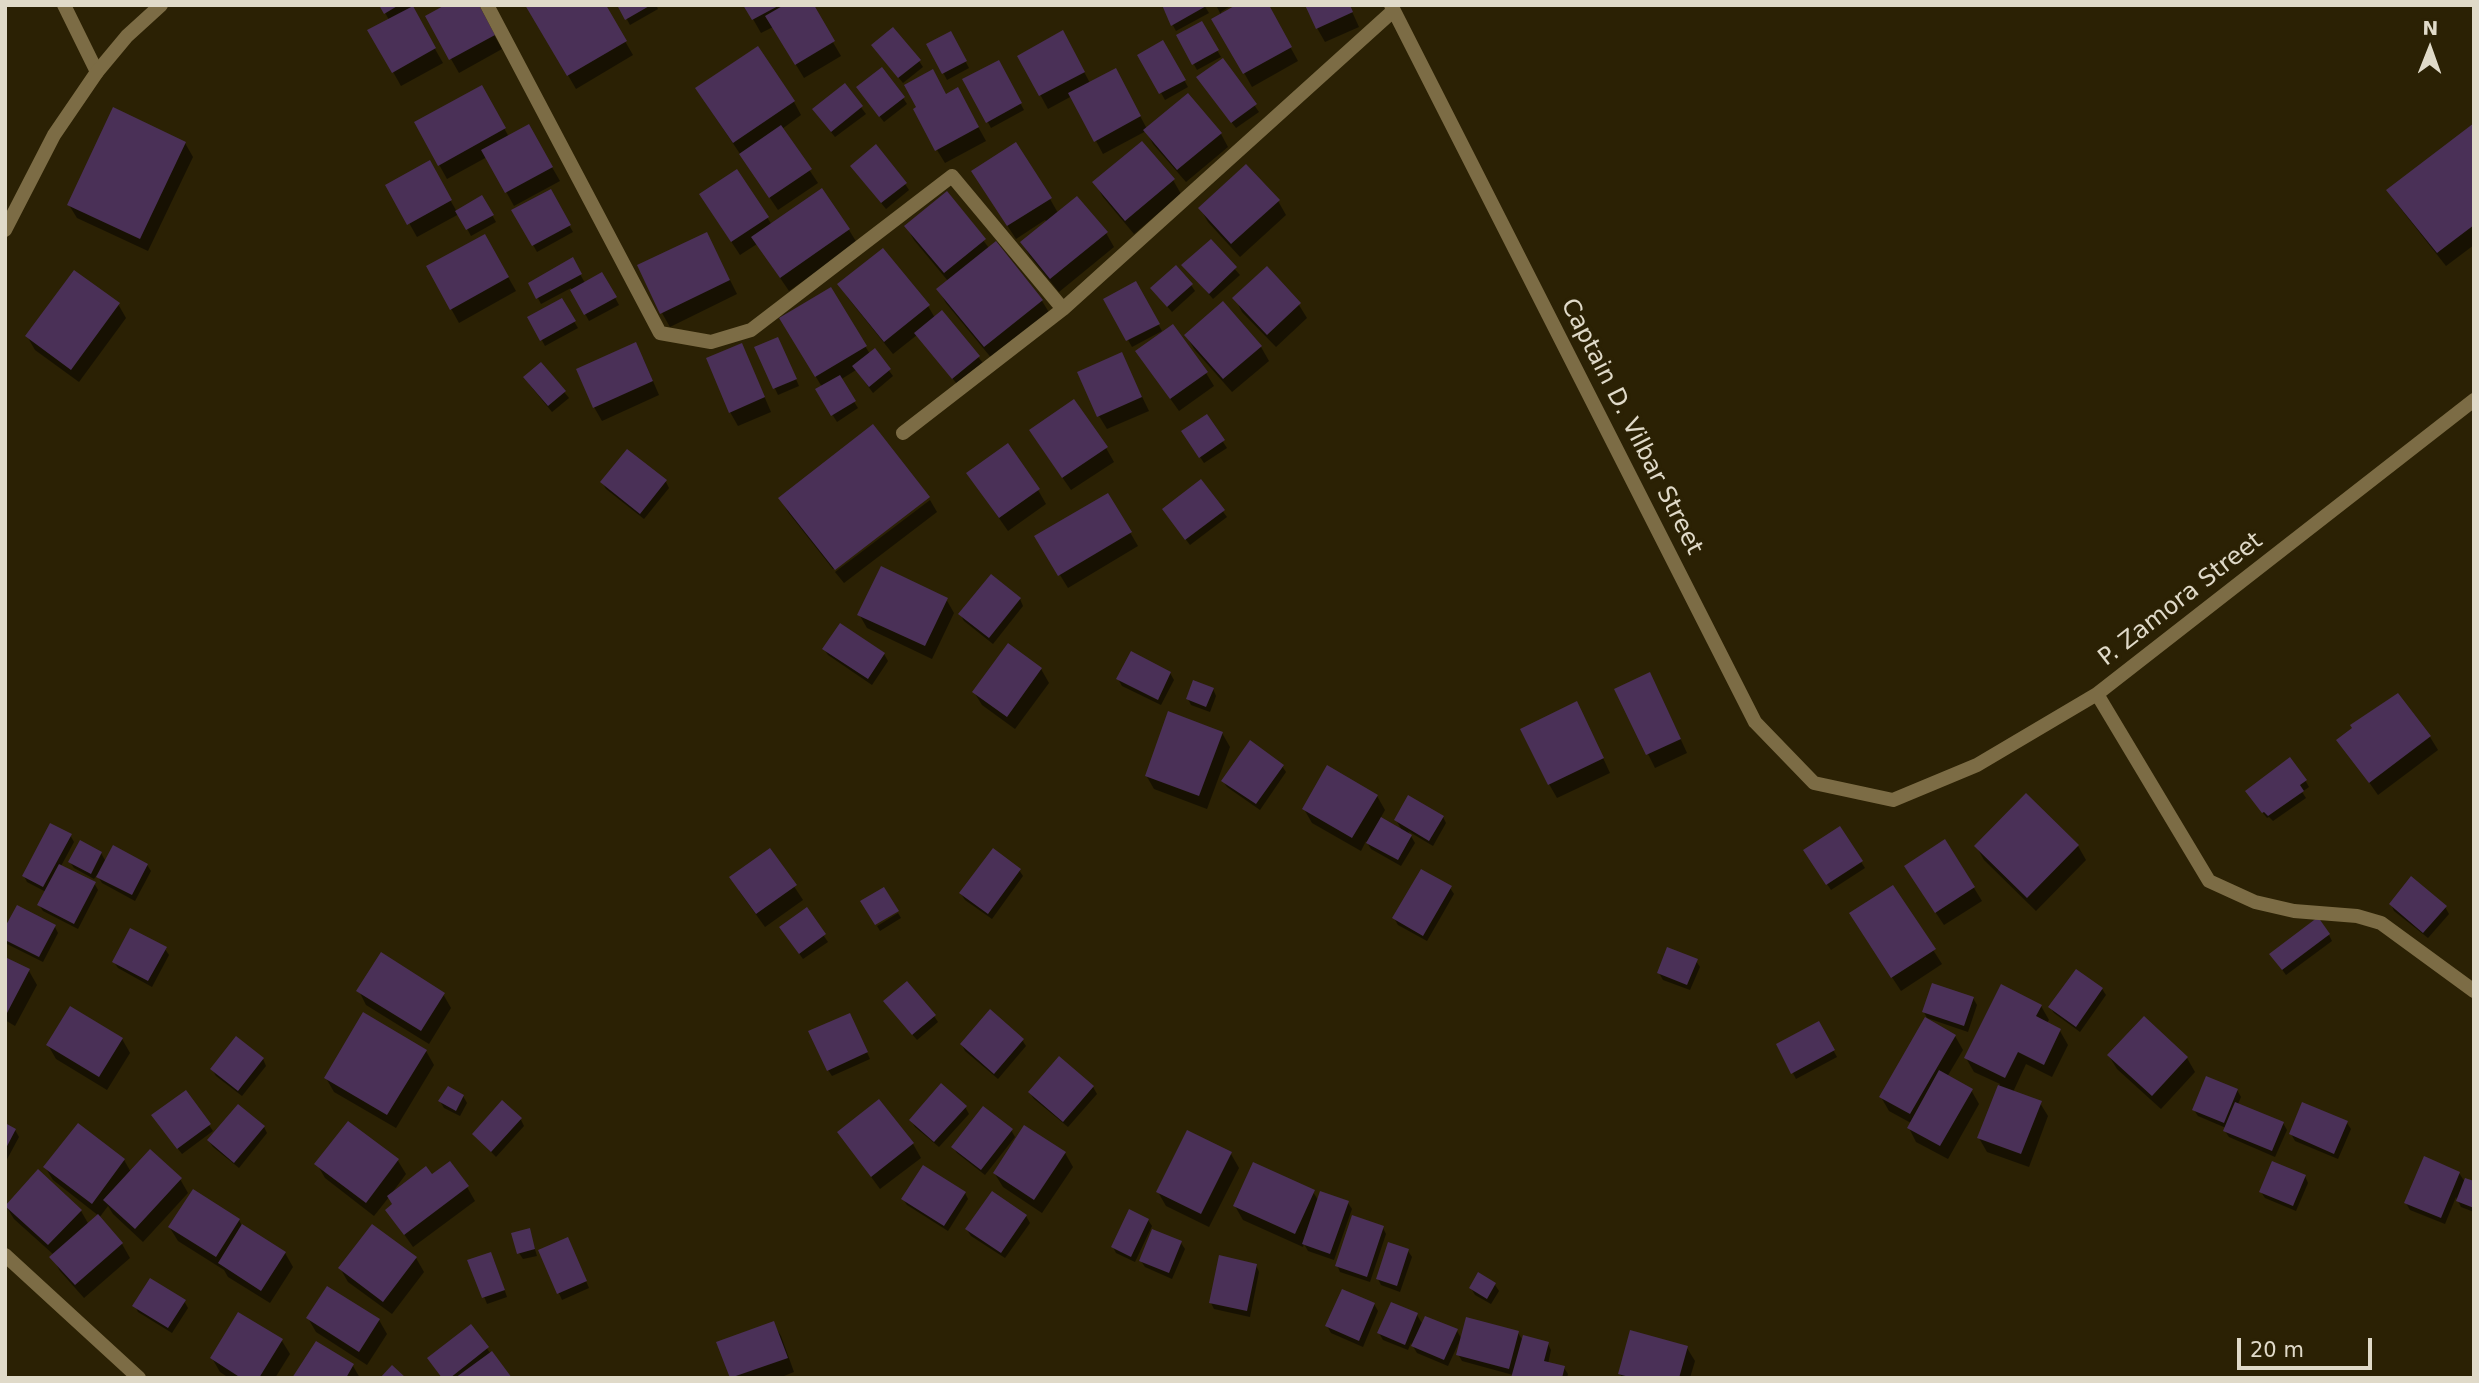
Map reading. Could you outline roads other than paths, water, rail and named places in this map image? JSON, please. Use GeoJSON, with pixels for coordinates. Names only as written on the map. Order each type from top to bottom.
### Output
{"type":"FeatureCollection","features":[{"type":"Feature","properties":{"kind":"street"},"geometry":{"type":"LineString","coordinates":[[64,5],[97,72]]}},
{"type":"Feature","properties":{"kind":"street"},"geometry":{"type":"LineString","coordinates":[[5,230],[54,135],[97,72],[127,36],[161,5]]}},
{"type":"Feature","properties":{"kind":"street"},"geometry":{"type":"LineString","coordinates":[[487,5],[660,333],[711,342],[751,330],[952,176],[1063,309]]}},
{"type":"Feature","properties":{"kind":"street"},"geometry":{"type":"LineString","coordinates":[[903,433],[1063,309],[1392,8]]}},
{"type":"Feature","properties":{"kind":"street","name":"Captain D. Vilbar Street"},"geometry":{"type":"LineString","coordinates":[[1392,8],[1755,722],[1814,783],[1893,800]]}},
{"type":"Feature","properties":{"kind":"street","name":"P. Zamora Street"},"geometry":{"type":"LineString","coordinates":[[1893,800],[1977,765],[2096,694],[2474,400]]}},
{"type":"Feature","properties":{"kind":"street"},"geometry":{"type":"LineString","coordinates":[[2096,694],[2209,881],[2255,902],[2294,911],[2357,916],[2381,923],[2474,991]]}},
{"type":"Feature","properties":{"kind":"street"},"geometry":{"type":"LineString","coordinates":[[5,1255],[139,1378]]}}]}
